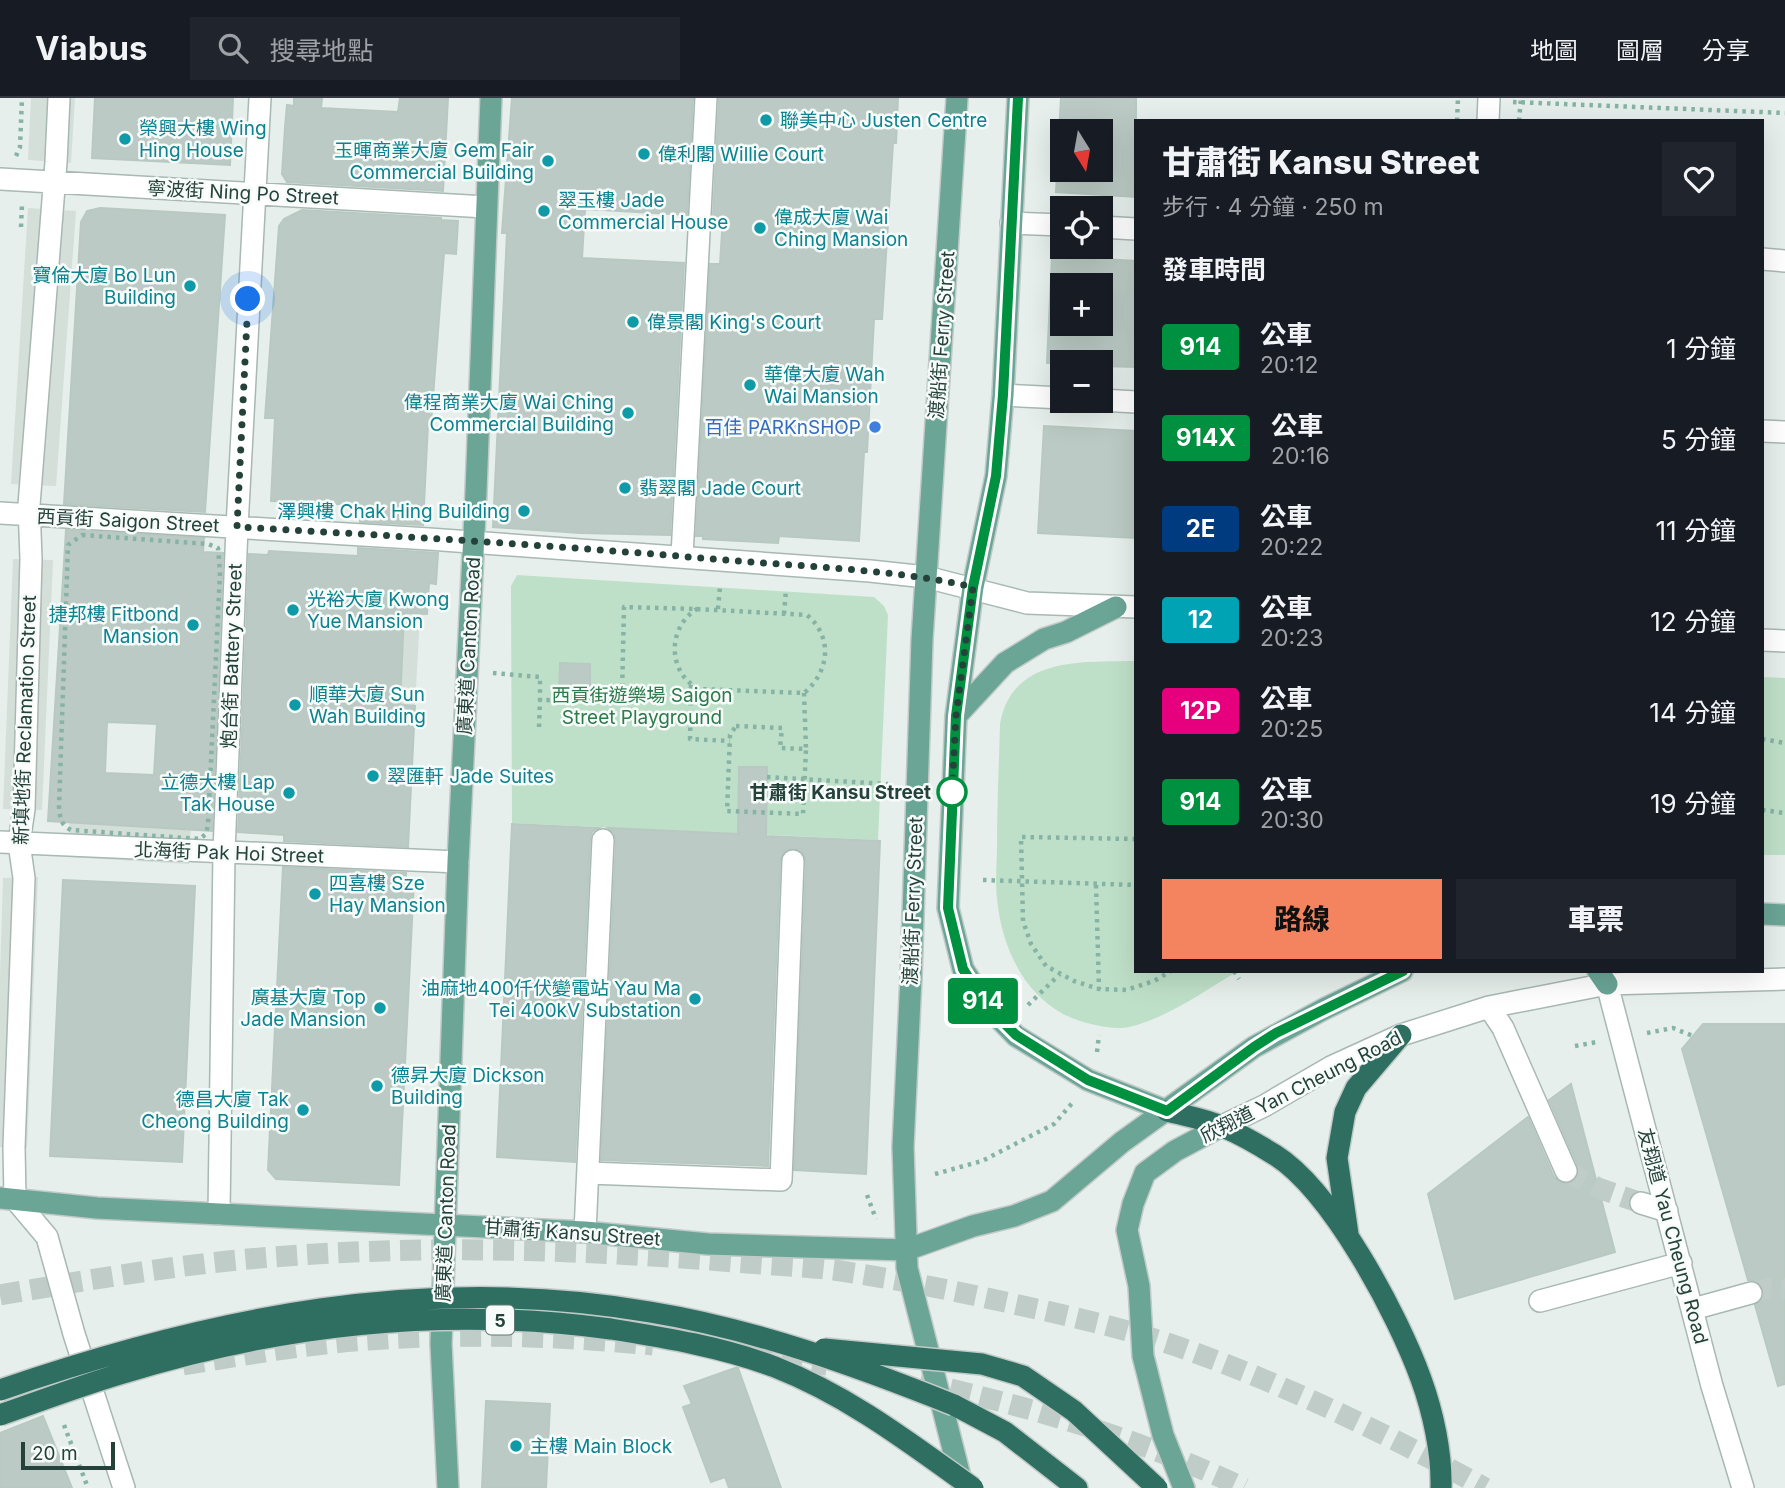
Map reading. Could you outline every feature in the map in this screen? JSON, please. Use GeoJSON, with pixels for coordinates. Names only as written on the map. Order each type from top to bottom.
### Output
{"type":"FeatureCollection","features":[{"type":"Feature","properties":{"kind":"highway"},"geometry":{"type":"LineString","coordinates":[[1348,1236],[1337,1158],[1345,1112],[1356,1088],[1401,1035]]}},
{"type":"Feature","properties":{"kind":"highway"},"geometry":{"type":"LineString","coordinates":[[1167,1111],[1222,1126],[1276,1155],[1307,1182],[1348,1236],[1403,1335],[1422,1380],[1435,1430],[1441,1488]]}},
{"type":"Feature","properties":{"kind":"highway","name":"5"},"geometry":{"type":"LineString","coordinates":[[0,1390],[113,1353],[289,1312],[418,1297],[541,1300],[649,1311],[703,1322],[901,1384],[954,1405],[1005,1433],[1077,1488]]}},
{"type":"Feature","properties":{"kind":"highway","name":"5"},"geometry":{"type":"LineString","coordinates":[[0,1415],[166,1360],[294,1333],[419,1318],[568,1323],[699,1344],[739,1354],[777,1368],[827,1391],[873,1417],[973,1488]]}},
{"type":"Feature","properties":{"kind":"highway"},"geometry":{"type":"LineString","coordinates":[[783,1345],[982,1364],[1023,1376],[1074,1411],[1157,1488]]}},
{"type":"Feature","properties":{"kind":"main road","name":"廣東道 Canton Road"},"geometry":{"type":"LineString","coordinates":[[448,1488],[441,1344],[458,862],[474,542],[491,98]]}},
{"type":"Feature","properties":{"kind":"main road","name":"渡船街 Ferry Street"},"geometry":{"type":"LineString","coordinates":[[957,98],[926,577],[903,1147],[906,1250],[912,1290],[963,1488]]}},
{"type":"Feature","properties":{"kind":"main road","name":"渡船街 Ferry Street"},"geometry":{"type":"LineString","coordinates":[[1018,98],[1003,395],[996,476],[973,587],[956,716],[948,908],[963,969],[986,1005],[1016,1035],[1088,1080],[1167,1111]]}},
{"type":"Feature","properties":{"kind":"main road"},"geometry":{"type":"LineString","coordinates":[[956,716],[1005,663],[1044,639],[1126,607]]}},
{"type":"Feature","properties":{"kind":"main road"},"geometry":{"type":"LineString","coordinates":[[1764,914],[1785,915]]}},
{"type":"Feature","properties":{"kind":"main road"},"geometry":{"type":"LineString","coordinates":[[1167,1111],[1276,1033],[1398,973]]}},
{"type":"Feature","properties":{"kind":"main road","name":"甘肅街 Kansu Street"},"geometry":{"type":"LineString","coordinates":[[8,1199],[97,1208],[585,1232],[708,1244],[906,1250],[974,1226],[1014,1216],[1052,1201],[1122,1142],[1167,1111]]}},
{"type":"Feature","properties":{"kind":"main road","name":"欣翔道 Yan Cheung Road"},"geometry":{"type":"LineString","coordinates":[[1184,1488],[1163,1435],[1143,1356],[1139,1286],[1127,1230],[1133,1204],[1146,1173],[1175,1151],[1222,1126]]}},
{"type":"Feature","properties":{"kind":"street","name":"新填地街 Reclamation Street"},"geometry":{"type":"LineString","coordinates":[[8,1199],[14,1147],[24,878],[9,843],[24,809],[31,559],[29,515],[59,98]]}},
{"type":"Feature","properties":{"kind":"street","name":"炮台街 Battery Street"},"geometry":{"type":"LineString","coordinates":[[219,1214],[224,852],[237,527],[260,98]]}},
{"type":"Feature","properties":{"kind":"street"},"geometry":{"type":"LineString","coordinates":[[682,556],[706,98]]}},
{"type":"Feature","properties":{"kind":"street","name":"寧波街 Ning Po Street"},"geometry":{"type":"LineString","coordinates":[[5,171],[54,182],[486,207]]}},
{"type":"Feature","properties":{"kind":"street"},"geometry":{"type":"LineString","coordinates":[[1011,223],[1050,225]]}},
{"type":"Feature","properties":{"kind":"street"},"geometry":{"type":"LineString","coordinates":[[1113,228],[1134,229]]}},
{"type":"Feature","properties":{"kind":"street"},"geometry":{"type":"LineString","coordinates":[[1764,259],[1785,261]]}},
{"type":"Feature","properties":{"kind":"street"},"geometry":{"type":"LineString","coordinates":[[1003,395],[1050,397]]}},
{"type":"Feature","properties":{"kind":"street"},"geometry":{"type":"LineString","coordinates":[[1113,401],[1134,402]]}},
{"type":"Feature","properties":{"kind":"street"},"geometry":{"type":"LineString","coordinates":[[1764,431],[1785,432]]}},
{"type":"Feature","properties":{"kind":"street","name":"西貢街 Saigon Street"},"geometry":{"type":"LineString","coordinates":[[0,513],[682,556],[926,577],[1027,603],[1126,607]]}},
{"type":"Feature","properties":{"kind":"street"},"geometry":{"type":"LineString","coordinates":[[1764,640],[1785,641]]}},
{"type":"Feature","properties":{"kind":"street"},"geometry":{"type":"LineString","coordinates":[[585,1232],[603,841]]}},
{"type":"Feature","properties":{"kind":"street","name":"北海街 Pak Hoi Street"},"geometry":{"type":"LineString","coordinates":[[9,843],[458,862]]}},
{"type":"Feature","properties":{"kind":"street"},"geometry":{"type":"LineString","coordinates":[[588,1173],[781,1180],[793,860]]}},
{"type":"Feature","properties":{"kind":"street","name":"欣翔道 Yan Cheung Road"},"geometry":{"type":"LineString","coordinates":[[1222,1126],[1331,1068],[1401,1035],[1489,1007],[1602,977],[1785,979]]}},
{"type":"Feature","properties":{"kind":"street","name":"友翔道 Yau Cheung Road"},"geometry":{"type":"LineString","coordinates":[[1602,977],[1743,1488]]}},
{"type":"Feature","properties":{"kind":"street"},"geometry":{"type":"LineString","coordinates":[[1489,1007],[1503,1028],[1566,1171]]}},
{"type":"Feature","properties":{"kind":"street"},"geometry":{"type":"LineString","coordinates":[[8,1199],[47,1237],[74,1334],[124,1488]]}},
{"type":"Feature","properties":{"kind":"street"},"geometry":{"type":"LineString","coordinates":[[1641,1203],[1667,1211]]}},
{"type":"Feature","properties":{"kind":"street"},"geometry":{"type":"LineString","coordinates":[[1540,1301],[1681,1264]]}},
{"type":"Feature","properties":{"kind":"street"},"geometry":{"type":"LineString","coordinates":[[1693,1310],[1751,1293]]}},
{"type":"Feature","properties":{"kind":"path"},"geometry":{"type":"LineString","coordinates":[[5,171],[20,147],[22,98]]}},
{"type":"Feature","properties":{"kind":"path"},"geometry":{"type":"LineString","coordinates":[[1457,119],[1457,98],[1489,106],[1521,100],[1785,113]]}},
{"type":"Feature","properties":{"kind":"path"},"geometry":{"type":"LineString","coordinates":[[1519,119],[1521,100]]}},
{"type":"Feature","properties":{"kind":"path"},"geometry":{"type":"LineString","coordinates":[[82,535],[208,544],[218,548],[220,572],[208,825],[206,834],[200,839],[71,830],[60,820],[68,545],[82,535]]}},
{"type":"Feature","properties":{"kind":"path"},"geometry":{"type":"LineString","coordinates":[[718,609],[720,578]]}},
{"type":"Feature","properties":{"kind":"path"},"geometry":{"type":"LineString","coordinates":[[784,614],[785,583]]}},
{"type":"Feature","properties":{"kind":"path"},"geometry":{"type":"LineString","coordinates":[[540,701],[600,701],[622,695],[624,607],[668,610],[697,608],[807,615],[817,624],[826,652],[815,684],[804,693],[699,690],[691,685],[674,659],[680,624],[697,608]]}},
{"type":"Feature","properties":{"kind":"path"},"geometry":{"type":"LineString","coordinates":[[490,673],[540,677],[539,727]]}},
{"type":"Feature","properties":{"kind":"path"},"geometry":{"type":"LineString","coordinates":[[691,685],[690,739],[730,741]]}},
{"type":"Feature","properties":{"kind":"path"},"geometry":{"type":"LineString","coordinates":[[621,689],[690,699]]}},
{"type":"Feature","properties":{"kind":"path"},"geometry":{"type":"LineString","coordinates":[[804,693],[806,749],[803,814],[727,811],[730,735],[736,726],[782,728],[780,748],[806,749]]}},
{"type":"Feature","properties":{"kind":"path"},"geometry":{"type":"LineString","coordinates":[[1764,739],[1785,743]]}},
{"type":"Feature","properties":{"kind":"path"},"geometry":{"type":"LineString","coordinates":[[729,776],[739,777]]}},
{"type":"Feature","properties":{"kind":"path"},"geometry":{"type":"LineString","coordinates":[[767,777],[888,783]]}},
{"type":"Feature","properties":{"kind":"path"},"geometry":{"type":"LineString","coordinates":[[1764,810],[1785,813]]}},
{"type":"Feature","properties":{"kind":"path"},"geometry":{"type":"LineString","coordinates":[[1134,838],[1021,837],[1023,921],[1031,944],[1046,966],[1099,989],[1126,990],[1154,981],[1168,973]]}},
{"type":"Feature","properties":{"kind":"path"},"geometry":{"type":"LineString","coordinates":[[983,880],[1134,885]]}},
{"type":"Feature","properties":{"kind":"path"},"geometry":{"type":"LineString","coordinates":[[1096,885],[1099,989]]}},
{"type":"Feature","properties":{"kind":"path"},"geometry":{"type":"LineString","coordinates":[[1235,973],[1239,979]]}},
{"type":"Feature","properties":{"kind":"path"},"geometry":{"type":"LineString","coordinates":[[1028,1005],[1060,974]]}},
{"type":"Feature","properties":{"kind":"path"},"geometry":{"type":"LineString","coordinates":[[1673,1028],[1693,1036]]}},
{"type":"Feature","properties":{"kind":"path"},"geometry":{"type":"LineString","coordinates":[[1097,1052],[1098,1035]]}},
{"type":"Feature","properties":{"kind":"path"},"geometry":{"type":"LineString","coordinates":[[935,1174],[982,1161],[1054,1124],[1077,1098]]}},
{"type":"Feature","properties":{"kind":"path"},"geometry":{"type":"LineString","coordinates":[[867,1195],[876,1219]]}},
{"type":"Feature","properties":{"kind":"path"},"geometry":{"type":"LineString","coordinates":[[64,1426],[88,1488]]}},
{"type":"Feature","properties":{"kind":"shaded area"},"geometry":{"type":"Polygon","coordinates":[[[31,98],[75,98],[71,163],[28,160],[31,98]]]}},
{"type":"Feature","properties":{"kind":"shaded area"},"geometry":{"type":"Polygon","coordinates":[[[28,208],[76,211],[56,486],[11,484],[28,208]]]}},
{"type":"Feature","properties":{"kind":"shaded area"},"geometry":{"type":"Polygon","coordinates":[[[13,559],[53,560],[42,810],[3,809],[13,559]]]}},
{"type":"Feature","properties":{"kind":"shaded area"},"geometry":{"type":"Polygon","coordinates":[[[343,611],[420,615],[415,706],[339,702],[343,611]]]}},
{"type":"Feature","properties":{"kind":"shaded area"},"geometry":{"type":"Polygon","coordinates":[[[70,818],[191,825],[189,864],[67,857],[70,818]]]}},
{"type":"Feature","properties":{"kind":"shaded area"},"geometry":{"type":"Polygon","coordinates":[[[38,877],[27,1148],[0,1147],[3,878],[38,877]]]}},
{"type":"Feature","properties":{"kind":"green space","name":"西貢街遊樂場 Saigon Street Playground"},"geometry":{"type":"Polygon","coordinates":[[[517,575],[874,597],[884,606],[888,615],[878,840],[512,823],[511,586],[517,575]]]}},
{"type":"Feature","properties":{"kind":"green space"},"geometry":{"type":"Polygon","coordinates":[[[1134,661],[1134,973],[1235,973],[1158,1017],[1122,1028],[1077,1020],[1063,1014],[1036,993],[1009,950],[996,886],[1000,724],[1007,702],[1019,686],[1034,674],[1072,663],[1134,661]]]}},
{"type":"Feature","properties":{"kind":"green space"},"geometry":{"type":"Polygon","coordinates":[[[1764,677],[1785,678],[1785,855],[1764,855],[1764,677]]]}},
{"type":"Feature","properties":{"kind":"building"},"geometry":{"type":"Polygon","coordinates":[[[95,98],[233,98],[230,165],[92,158],[95,98]]]}},
{"type":"Feature","properties":{"kind":"building"},"geometry":{"type":"Polygon","coordinates":[[[294,98],[322,98],[321,108],[398,112],[400,98],[448,98],[443,191],[287,182],[282,174],[285,127],[287,105],[294,106],[294,98]]]}},
{"type":"Feature","properties":{"kind":"building"},"geometry":{"type":"Polygon","coordinates":[[[512,98],[693,98],[687,215],[585,209],[582,258],[684,263],[670,535],[493,527],[507,233],[502,233],[512,98]]]}},
{"type":"Feature","properties":{"kind":"building"},"geometry":{"type":"Polygon","coordinates":[[[719,98],[898,98],[882,319],[874,319],[859,541],[779,536],[778,543],[703,539],[703,536],[696,536],[710,264],[720,264],[723,217],[713,216],[719,98]]]}},
{"type":"Feature","properties":{"kind":"building"},"geometry":{"type":"Polygon","coordinates":[[[1061,98],[1136,98],[1134,197],[1056,192],[1057,182],[1113,182],[1113,119],[1060,119],[1061,98]]]}},
{"type":"Feature","properties":{"kind":"building"},"geometry":{"type":"Polygon","coordinates":[[[100,208],[225,215],[205,512],[64,504],[81,222],[87,211],[100,208]]]}},
{"type":"Feature","properties":{"kind":"building"},"geometry":{"type":"Polygon","coordinates":[[[302,210],[458,221],[456,254],[444,253],[431,423],[428,423],[423,525],[360,522],[361,505],[271,501],[275,418],[265,418],[279,226],[284,219],[302,210]]]}},
{"type":"Feature","properties":{"kind":"building"},"geometry":{"type":"Polygon","coordinates":[[[1052,259],[1134,261],[1134,367],[1113,366],[1113,350],[1050,350],[1050,363],[1047,363],[1050,299],[1050,336],[1113,336],[1113,273],[1051,273],[1052,259]]]}},
{"type":"Feature","properties":{"kind":"building"},"geometry":{"type":"Polygon","coordinates":[[[1044,426],[1134,431],[1134,538],[1038,533],[1044,426]]]}},
{"type":"Feature","properties":{"kind":"building"},"geometry":{"type":"Polygon","coordinates":[[[66,530],[204,538],[203,552],[223,553],[212,831],[48,821],[66,530]],[[107,722],[105,773],[154,775],[157,724],[107,722]]]}},
{"type":"Feature","properties":{"kind":"building"},"geometry":{"type":"Polygon","coordinates":[[[358,548],[438,553],[436,584],[429,583],[427,614],[404,613],[400,705],[415,706],[408,847],[284,841],[284,835],[238,832],[249,554],[268,555],[269,551],[358,556],[358,548]]]}},
{"type":"Feature","properties":{"kind":"building"},"geometry":{"type":"Polygon","coordinates":[[[560,663],[590,664],[590,695],[559,694],[560,663]]]}},
{"type":"Feature","properties":{"kind":"building","name":"油麻地400仟伏變電站 Yau Ma Tei 400kV Substation"},"geometry":{"type":"Polygon","coordinates":[[[739,767],[767,767],[766,836],[880,841],[866,1174],[794,1170],[806,861],[804,854],[794,848],[786,850],[780,861],[768,1166],[601,1160],[616,841],[614,833],[608,828],[738,834],[739,767]]]}},
{"type":"Feature","properties":{"kind":"building"},"geometry":{"type":"Polygon","coordinates":[[[512,824],[599,828],[592,832],[590,839],[575,1162],[497,1157],[512,824]]]}},
{"type":"Feature","properties":{"kind":"building"},"geometry":{"type":"Polygon","coordinates":[[[283,867],[406,873],[406,880],[414,880],[399,1185],[276,1179],[268,1170],[283,867]]]}},
{"type":"Feature","properties":{"kind":"building"},"geometry":{"type":"Polygon","coordinates":[[[63,880],[195,886],[182,1162],[50,1156],[63,880]]]}},
{"type":"Feature","properties":{"kind":"building"},"geometry":{"type":"Polygon","coordinates":[[[1703,1024],[1785,1024],[1785,1384],[1778,1386],[1755,1305],[1763,1297],[1763,1289],[1755,1281],[1748,1280],[1682,1049],[1703,1024]]]}},
{"type":"Feature","properties":{"kind":"building"},"geometry":{"type":"Polygon","coordinates":[[[1571,1084],[1615,1252],[1455,1299],[1428,1194],[1528,1117],[1554,1177],[1564,1184],[1572,1183],[1577,1178],[1578,1166],[1549,1100],[1571,1084]]]}},
{"type":"Feature","properties":{"kind":"building"},"geometry":{"type":"Polygon","coordinates":[[[738,1368],[781,1488],[729,1488],[725,1477],[711,1482],[683,1407],[692,1404],[684,1386],[738,1368]]]}},
{"type":"Feature","properties":{"kind":"building","name":"主樓 Main Block"},"geometry":{"type":"Polygon","coordinates":[[[486,1401],[550,1404],[546,1488],[482,1488],[486,1401]]]}},
{"type":"Feature","properties":{"kind":"building"},"geometry":{"type":"Polygon","coordinates":[[[43,1416],[72,1488],[0,1488],[0,1433],[43,1416]]]}},
{"type":"Feature","properties":{"kind":"tunnel"},"geometry":{"type":"LineString","coordinates":[[1566,1171],[1598,1188],[1641,1203]]}},
{"type":"Feature","properties":{"kind":"tunnel"},"geometry":{"type":"LineString","coordinates":[[0,1295],[200,1264],[291,1256],[418,1250],[544,1251],[671,1257],[834,1270],[928,1286],[1044,1311],[1109,1326],[1172,1345],[1231,1366],[1305,1398],[1378,1432],[1485,1488]]}},
{"type":"Feature","properties":{"kind":"tunnel"},"geometry":{"type":"LineString","coordinates":[[1751,1293],[1768,1288],[1785,1289]]}},
{"type":"Feature","properties":{"kind":"tunnel"},"geometry":{"type":"LineString","coordinates":[[183,1365],[299,1347],[404,1338],[511,1336],[653,1345]]}},
{"type":"Feature","properties":{"kind":"tunnel"},"geometry":{"type":"LineString","coordinates":[[751,1354],[827,1365]]}},
{"type":"Feature","properties":{"kind":"tunnel"},"geometry":{"type":"LineString","coordinates":[[920,1382],[1085,1426],[1166,1454],[1244,1488]]}},
{"type":"Feature","properties":{"kind":"bus line","name":"914"},"geometry":{"type":"LineString","coordinates":[[1018,98],[1003,395],[996,476],[973,587],[956,716],[948,908],[963,969],[986,1005],[1016,1035],[1088,1080],[1167,1111],[1276,1033],[1399,973]]}},
{"type":"Feature","properties":{"kind":"place","name":"聯美中心 Justen Centre"},"geometry":{"type":"Point","coordinates":[766,120]}},
{"type":"Feature","properties":{"kind":"place","name":"榮興大樓 Wing Hing House"},"geometry":{"type":"Point","coordinates":[125,139]}},
{"type":"Feature","properties":{"kind":"place","name":"偉利閣 Willie Court"},"geometry":{"type":"Point","coordinates":[644,154]}},
{"type":"Feature","properties":{"kind":"place","name":"玉暉商業大廈 Gem Fair Commercial Building"},"geometry":{"type":"Point","coordinates":[548,161]}},
{"type":"Feature","properties":{"kind":"place","name":"翠玉樓 Jade Commercial House"},"geometry":{"type":"Point","coordinates":[544,211]}},
{"type":"Feature","properties":{"kind":"place","name":"偉成大廈 Wai Ching Mansion"},"geometry":{"type":"Point","coordinates":[760,228]}},
{"type":"Feature","properties":{"kind":"place","name":"寶倫大廈 Bo Lun Building"},"geometry":{"type":"Point","coordinates":[190,286]}},
{"type":"Feature","properties":{"kind":"place","name":"偉景閣 King's Court"},"geometry":{"type":"Point","coordinates":[633,322]}},
{"type":"Feature","properties":{"kind":"place","name":"華偉大廈 Wah Wai Mansion"},"geometry":{"type":"Point","coordinates":[750,385]}},
{"type":"Feature","properties":{"kind":"place","name":"偉程商業大廈 Wai Ching Commercial Building"},"geometry":{"type":"Point","coordinates":[628,413]}},
{"type":"Feature","properties":{"kind":"place","name":"百佳 PARKnSHOP"},"geometry":{"type":"Point","coordinates":[875,427]}},
{"type":"Feature","properties":{"kind":"place","name":"翡翠閣 Jade Court"},"geometry":{"type":"Point","coordinates":[625,488]}},
{"type":"Feature","properties":{"kind":"place","name":"澤興樓 Chak Hing Building"},"geometry":{"type":"Point","coordinates":[524,511]}},
{"type":"Feature","properties":{"kind":"place","name":"光裕大廈 Kwong Yue Mansion"},"geometry":{"type":"Point","coordinates":[293,610]}},
{"type":"Feature","properties":{"kind":"place","name":"捷邦樓 Fitbond Mansion"},"geometry":{"type":"Point","coordinates":[193,625]}},
{"type":"Feature","properties":{"kind":"place","name":"順華大廈 Sun Wah Building"},"geometry":{"type":"Point","coordinates":[295,705]}},
{"type":"Feature","properties":{"kind":"place","name":"翠匯軒 Jade Suites"},"geometry":{"type":"Point","coordinates":[373,776]}},
{"type":"Feature","properties":{"kind":"place","name":"甘肅街 Kansu Street"},"geometry":{"type":"Point","coordinates":[952,792]}},
{"type":"Feature","properties":{"kind":"place","name":"立德大樓 Lap Tak House"},"geometry":{"type":"Point","coordinates":[289,793]}},
{"type":"Feature","properties":{"kind":"place","name":"四喜樓 Sze Hay Mansion"},"geometry":{"type":"Point","coordinates":[315,894]}},
{"type":"Feature","properties":{"kind":"place","name":"油麻地400仟伏變電站 Yau Ma Tei 400kV Substation"},"geometry":{"type":"Point","coordinates":[695,999]}},
{"type":"Feature","properties":{"kind":"place","name":"廣基大廈 Top Jade Mansion"},"geometry":{"type":"Point","coordinates":[380,1008]}},
{"type":"Feature","properties":{"kind":"place","name":"德昇大廈 Dickson Building"},"geometry":{"type":"Point","coordinates":[377,1086]}},
{"type":"Feature","properties":{"kind":"place","name":"德昌大廈 Tak Cheong Building"},"geometry":{"type":"Point","coordinates":[303,1110]}},
{"type":"Feature","properties":{"kind":"place","name":"主樓 Main Block"},"geometry":{"type":"Point","coordinates":[516,1446]}},
{"type":"Feature","properties":{"kind":"route"},"geometry":{"type":"LineString","coordinates":[[248,299],[237,527],[627,552],[870,571],[926,577],[973,587],[956,716],[952,792]]}}]}
